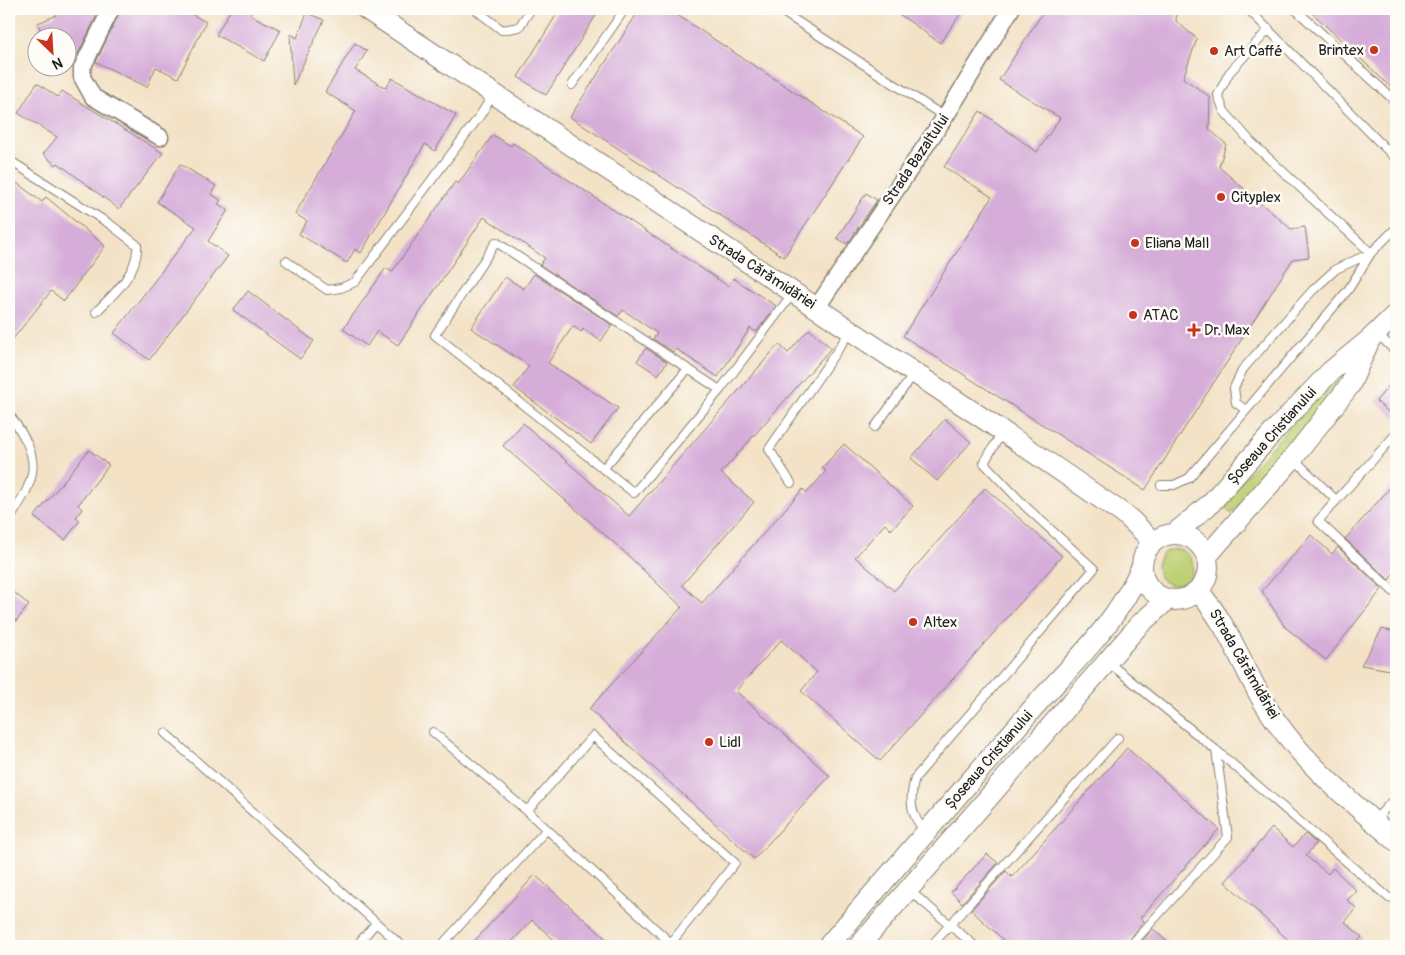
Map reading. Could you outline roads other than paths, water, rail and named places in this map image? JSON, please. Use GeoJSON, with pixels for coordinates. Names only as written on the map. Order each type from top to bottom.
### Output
{"type":"FeatureCollection","features":[{"type":"Feature","properties":{"kind":"street"},"geometry":{"type":"LineString","coordinates":[[111,9],[82,68],[82,77],[93,97],[160,137]]}},
{"type":"Feature","properties":{"kind":"street","name":"Strada Cărămidăriei"},"geometry":{"type":"LineString","coordinates":[[366,9],[1002,430],[1128,517],[1153,542]]}},
{"type":"Feature","properties":{"kind":"street","name":"Strada Bazaltului"},"geometry":{"type":"LineString","coordinates":[[817,307],[945,117],[1011,9]]}},
{"type":"Feature","properties":{"kind":"street","name":"Șoseaua Cristianului"},"geometry":{"type":"LineString","coordinates":[[1174,534],[1210,504],[1276,429],[1331,371],[1374,336],[1396,314]]}},
{"type":"Feature","properties":{"kind":"street","name":"Șoseaua Cristianului"},"geometry":{"type":"LineString","coordinates":[[1207,556],[1292,458],[1350,385],[1374,336]]}},
{"type":"Feature","properties":{"kind":"street"},"geometry":{"type":"LineString","coordinates":[[1174,534],[1194,539],[1207,556],[1207,577],[1198,591],[1180,600],[1167,600],[1146,585],[1141,568],[1143,556],[1153,542],[1165,535],[1174,534]]}},
{"type":"Feature","properties":{"kind":"street","name":"Șoseaua Cristianului"},"geometry":{"type":"LineString","coordinates":[[828,946],[1107,626],[1130,592],[1141,568]]}},
{"type":"Feature","properties":{"kind":"street","name":"Strada Cărămidăriei"},"geometry":{"type":"LineString","coordinates":[[1198,591],[1221,621],[1265,703],[1294,746],[1321,775],[1396,841]]}},
{"type":"Feature","properties":{"kind":"street","name":"Șoseaua Cristianului"},"geometry":{"type":"LineString","coordinates":[[859,946],[1144,620],[1167,600]]}},
{"type":"Feature","properties":{"kind":"lane"},"geometry":{"type":"LineString","coordinates":[[474,9],[502,30],[519,27],[531,9]]}},
{"type":"Feature","properties":{"kind":"lane"},"geometry":{"type":"LineString","coordinates":[[572,86],[625,9]]}},
{"type":"Feature","properties":{"kind":"lane"},"geometry":{"type":"LineString","coordinates":[[778,9],[945,117]]}},
{"type":"Feature","properties":{"kind":"lane"},"geometry":{"type":"LineString","coordinates":[[1248,9],[1396,159]]}},
{"type":"Feature","properties":{"kind":"lane"},"geometry":{"type":"LineString","coordinates":[[1295,9],[1396,102]]}},
{"type":"Feature","properties":{"kind":"lane"},"geometry":{"type":"LineString","coordinates":[[1269,30],[1229,73],[1218,95],[1224,112],[1251,142],[1371,253]]}},
{"type":"Feature","properties":{"kind":"lane"},"geometry":{"type":"LineString","coordinates":[[286,261],[327,290],[341,288],[355,282],[479,117],[494,94]]}},
{"type":"Feature","properties":{"kind":"lane"},"geometry":{"type":"LineString","coordinates":[[9,160],[111,225],[137,245],[135,263],[125,280],[96,312]]}},
{"type":"Feature","properties":{"kind":"lane"},"geometry":{"type":"LineString","coordinates":[[1161,486],[1174,485],[1189,478],[1348,290],[1371,253],[1396,228]]}},
{"type":"Feature","properties":{"kind":"lane"},"geometry":{"type":"LineString","coordinates":[[720,390],[496,242],[435,335],[634,493],[720,390],[793,293]]}},
{"type":"Feature","properties":{"kind":"lane"},"geometry":{"type":"LineString","coordinates":[[1246,410],[1236,403],[1234,388],[1243,368],[1312,290],[1336,269],[1371,253]]}},
{"type":"Feature","properties":{"kind":"lane"},"geometry":{"type":"LineString","coordinates":[[791,484],[769,449],[851,330]]}},
{"type":"Feature","properties":{"kind":"lane"},"geometry":{"type":"LineString","coordinates":[[1374,336],[1396,352]]}},
{"type":"Feature","properties":{"kind":"lane"},"geometry":{"type":"LineString","coordinates":[[604,468],[688,368]]}},
{"type":"Feature","properties":{"kind":"lane"},"geometry":{"type":"LineString","coordinates":[[875,427],[915,372]]}},
{"type":"Feature","properties":{"kind":"lane"},"geometry":{"type":"LineString","coordinates":[[9,414],[31,454],[34,476],[24,497],[9,520]]}},
{"type":"Feature","properties":{"kind":"lane"},"geometry":{"type":"LineString","coordinates":[[926,832],[913,816],[911,791],[915,778],[1094,570],[1025,506],[984,463],[1002,430]]}},
{"type":"Feature","properties":{"kind":"lane"},"geometry":{"type":"LineString","coordinates":[[1396,434],[1318,521],[1396,594]]}},
{"type":"Feature","properties":{"kind":"lane"},"geometry":{"type":"LineString","coordinates":[[1292,458],[1336,500]]}},
{"type":"Feature","properties":{"kind":"lane"},"geometry":{"type":"LineString","coordinates":[[1108,662],[1216,750],[1388,898]]}},
{"type":"Feature","properties":{"kind":"lane"},"geometry":{"type":"LineString","coordinates":[[433,732],[527,810],[673,945],[735,863],[593,736],[527,810]]}},
{"type":"Feature","properties":{"kind":"lane"},"geometry":{"type":"LineString","coordinates":[[165,733],[402,946]]}},
{"type":"Feature","properties":{"kind":"lane"},"geometry":{"type":"LineString","coordinates":[[931,946],[1118,738]]}},
{"type":"Feature","properties":{"kind":"lane"},"geometry":{"type":"LineString","coordinates":[[1130,946],[1228,837],[1216,750]]}},
{"type":"Feature","properties":{"kind":"lane"},"geometry":{"type":"LineString","coordinates":[[1374,821],[1396,797]]}},
{"type":"Feature","properties":{"kind":"lane"},"geometry":{"type":"LineString","coordinates":[[441,946],[547,829]]}},
{"type":"Feature","properties":{"kind":"lane"},"geometry":{"type":"LineString","coordinates":[[908,889],[974,946]]}},
{"type":"Feature","properties":{"kind":"lane"},"geometry":{"type":"LineString","coordinates":[[356,946],[376,923]]}},
{"type":"Feature","properties":{"kind":"place","name":"Brintex"},"geometry":{"type":"Point","coordinates":[1374,50]}},
{"type":"Feature","properties":{"kind":"place","name":"Art Caffé"},"geometry":{"type":"Point","coordinates":[1214,51]}},
{"type":"Feature","properties":{"kind":"place","name":"Cityplex"},"geometry":{"type":"Point","coordinates":[1221,197]}},
{"type":"Feature","properties":{"kind":"place","name":"Eliana Mall"},"geometry":{"type":"Point","coordinates":[1135,243]}},
{"type":"Feature","properties":{"kind":"place","name":"ATAC"},"geometry":{"type":"Point","coordinates":[1133,315]}},
{"type":"Feature","properties":{"kind":"place","name":"Dr. Max"},"geometry":{"type":"Point","coordinates":[1194,330]}},
{"type":"Feature","properties":{"kind":"place","name":"Altex"},"geometry":{"type":"Point","coordinates":[913,622]}},
{"type":"Feature","properties":{"kind":"place","name":"Lidl"},"geometry":{"type":"Point","coordinates":[709,742]}}]}
